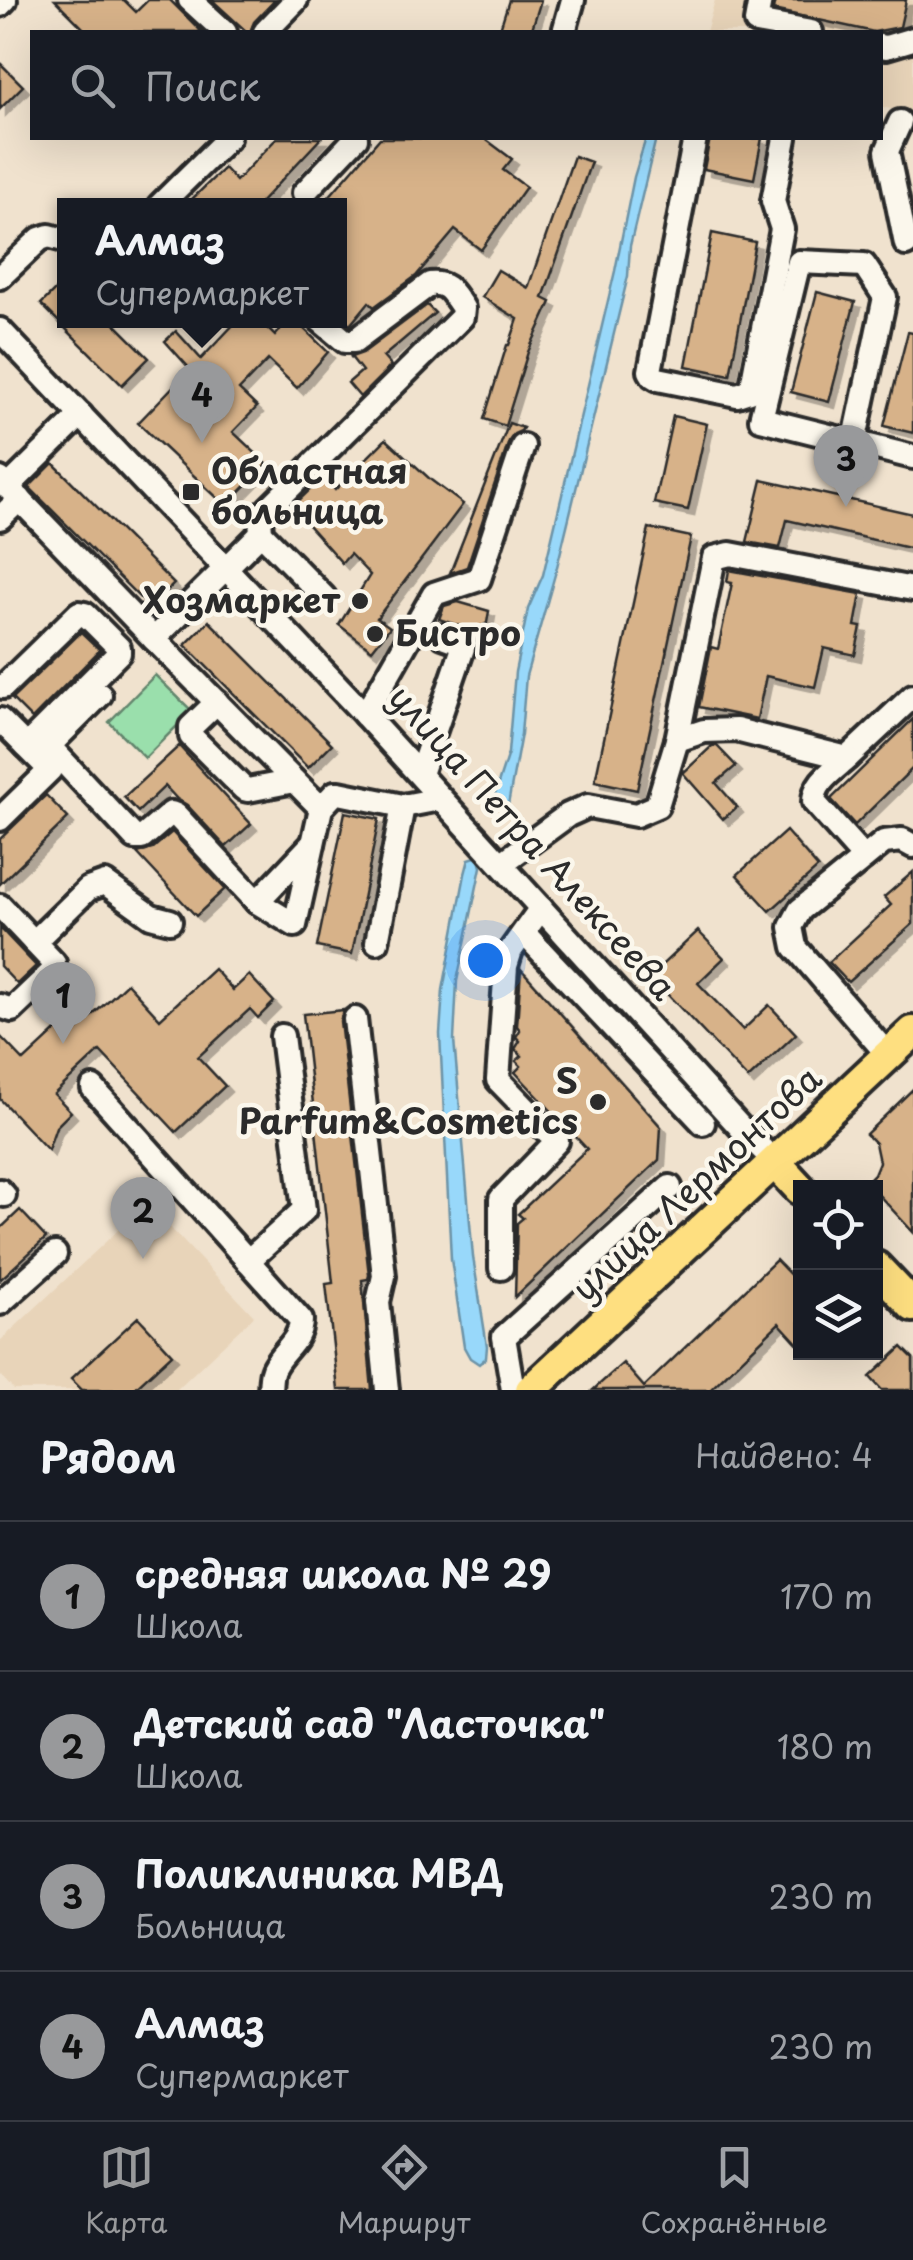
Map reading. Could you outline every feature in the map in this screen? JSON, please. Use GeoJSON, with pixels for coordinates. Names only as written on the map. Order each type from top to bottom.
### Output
{"type":"FeatureCollection","features":[{"type":"Feature","properties":{"kind":"main road","name":"улица Лермонтова"},"geometry":{"type":"LineString","coordinates":[[532,1390],[913,1032]]}},
{"type":"Feature","properties":{"kind":"main road","name":"улица Петра Алексеева"},"geometry":{"type":"LineString","coordinates":[[775,1162],[793,1181]]}},
{"type":"Feature","properties":{"kind":"main road"},"geometry":{"type":"LineString","coordinates":[[879,1270],[913,1306]]}},
{"type":"Feature","properties":{"kind":"street"},"geometry":{"type":"LineString","coordinates":[[190,0],[223,30]]}},
{"type":"Feature","properties":{"kind":"street"},"geometry":{"type":"LineString","coordinates":[[266,30],[296,0]]}},
{"type":"Feature","properties":{"kind":"street"},"geometry":{"type":"LineString","coordinates":[[565,30],[573,0]]}},
{"type":"Feature","properties":{"kind":"street"},"geometry":{"type":"LineString","coordinates":[[760,0],[756,22],[800,30]]}},
{"type":"Feature","properties":{"kind":"street"},"geometry":{"type":"LineString","coordinates":[[883,47],[913,40]]}},
{"type":"Feature","properties":{"kind":"street"},"geometry":{"type":"LineString","coordinates":[[898,121],[886,151],[906,244]]}},
{"type":"Feature","properties":{"kind":"street"},"geometry":{"type":"LineString","coordinates":[[174,198],[226,140]]}},
{"type":"Feature","properties":{"kind":"street"},"geometry":{"type":"LineString","coordinates":[[304,192],[354,140]]}},
{"type":"Feature","properties":{"kind":"street"},"geometry":{"type":"LineString","coordinates":[[694,140],[650,371],[658,379],[744,394],[752,386],[782,229],[773,201],[786,140]]}},
{"type":"Feature","properties":{"kind":"street"},"geometry":{"type":"LineString","coordinates":[[0,278],[40,238],[57,238]]}},
{"type":"Feature","properties":{"kind":"street"},"geometry":{"type":"LineString","coordinates":[[854,443],[885,298],[864,266],[799,262],[761,419],[854,443],[913,458]]}},
{"type":"Feature","properties":{"kind":"street"},"geometry":{"type":"LineString","coordinates":[[324,597],[261,533],[260,518],[462,317],[463,308],[446,286],[430,284],[354,341],[345,341],[330,328]]}},
{"type":"Feature","properties":{"kind":"street","name":"улица Петра Алексеева"},"geometry":{"type":"LineString","coordinates":[[0,330],[420,774],[775,1162]]}},
{"type":"Feature","properties":{"kind":"street"},"geometry":{"type":"LineString","coordinates":[[0,518],[9,488],[81,415]]}},
{"type":"Feature","properties":{"kind":"street"},"geometry":{"type":"LineString","coordinates":[[365,715],[434,594],[478,579],[522,446]]}},
{"type":"Feature","properties":{"kind":"street"},"geometry":{"type":"LineString","coordinates":[[9,488],[321,808]]}},
{"type":"Feature","properties":{"kind":"street"},"geometry":{"type":"LineString","coordinates":[[154,639],[261,533]]}},
{"type":"Feature","properties":{"kind":"street"},"geometry":{"type":"LineString","coordinates":[[501,864],[555,823],[588,806],[636,814],[657,806],[677,740],[714,558],[730,554],[913,589]]}},
{"type":"Feature","properties":{"kind":"street"},"geometry":{"type":"LineString","coordinates":[[3,687],[79,613],[85,614],[119,648],[37,750]]}},
{"type":"Feature","properties":{"kind":"street"},"geometry":{"type":"LineString","coordinates":[[420,774],[462,648],[460,642],[444,636]]}},
{"type":"Feature","properties":{"kind":"street"},"geometry":{"type":"LineString","coordinates":[[37,750],[100,695]]}},
{"type":"Feature","properties":{"kind":"street"},"geometry":{"type":"LineString","coordinates":[[864,858],[814,802],[814,794],[818,785],[913,696]]}},
{"type":"Feature","properties":{"kind":"street"},"geometry":{"type":"LineString","coordinates":[[216,702],[191,727],[191,736],[244,789],[294,781]]}},
{"type":"Feature","properties":{"kind":"street"},"geometry":{"type":"LineString","coordinates":[[0,720],[135,838],[142,838],[171,812],[176,815],[257,902],[295,925],[321,808],[335,794],[402,806],[440,798]]}},
{"type":"Feature","properties":{"kind":"street"},"geometry":{"type":"LineString","coordinates":[[677,740],[704,732],[736,730],[847,758]]}},
{"type":"Feature","properties":{"kind":"street"},"geometry":{"type":"LineString","coordinates":[[0,818],[50,770],[37,750]]}},
{"type":"Feature","properties":{"kind":"street"},"geometry":{"type":"LineString","coordinates":[[377,942],[402,806]]}},
{"type":"Feature","properties":{"kind":"street"},"geometry":{"type":"LineString","coordinates":[[888,1055],[795,947],[791,927],[800,910],[884,842],[902,840],[913,846]]}},
{"type":"Feature","properties":{"kind":"street"},"geometry":{"type":"LineString","coordinates":[[257,902],[314,842]]}},
{"type":"Feature","properties":{"kind":"street"},"geometry":{"type":"LineString","coordinates":[[34,942],[88,889],[105,883],[151,916],[170,922]]}},
{"type":"Feature","properties":{"kind":"street"},"geometry":{"type":"LineString","coordinates":[[0,906],[54,963],[52,972],[12,1010],[0,1006]]}},
{"type":"Feature","properties":{"kind":"street"},"geometry":{"type":"LineString","coordinates":[[501,1268],[501,1199],[557,1140],[498,1080],[506,966],[512,950],[541,908]]}},
{"type":"Feature","properties":{"kind":"street"},"geometry":{"type":"LineString","coordinates":[[524,933],[703,1123]]}},
{"type":"Feature","properties":{"kind":"street"},"geometry":{"type":"LineString","coordinates":[[355,1019],[384,1276],[378,1302],[386,1390]]}},
{"type":"Feature","properties":{"kind":"street"},"geometry":{"type":"LineString","coordinates":[[248,1261],[304,1210],[282,1036]]}},
{"type":"Feature","properties":{"kind":"street"},"geometry":{"type":"LineString","coordinates":[[93,1088],[301,1320],[298,1336],[272,1368],[270,1390]]}},
{"type":"Feature","properties":{"kind":"street"},"geometry":{"type":"LineString","coordinates":[[513,1390],[504,1337],[670,1188]]}},
{"type":"Feature","properties":{"kind":"street"},"geometry":{"type":"LineString","coordinates":[[0,1303],[55,1254]]}},
{"type":"Feature","properties":{"kind":"shaded area"},"geometry":{"type":"Polygon","coordinates":[[[715,0],[913,0],[913,110],[883,107],[883,30],[707,30],[715,0]]]}},
{"type":"Feature","properties":{"kind":"shaded area"},"geometry":{"type":"Polygon","coordinates":[[[147,1203],[254,1316],[176,1390],[14,1390],[0,1375],[0,1341],[147,1203]]]}},
{"type":"Feature","properties":{"kind":"green space"},"geometry":{"type":"Polygon","coordinates":[[[155,675],[192,711],[145,758],[109,722],[155,675]]]}},
{"type":"Feature","properties":{"kind":"water"},"geometry":{"type":"Polygon","coordinates":[[[645,140],[656,140],[630,246],[628,276],[556,571],[526,676],[521,734],[508,805],[499,801],[495,793],[508,753],[515,672],[528,609],[543,575],[645,140]]]}},
{"type":"Feature","properties":{"kind":"water"},"geometry":{"type":"Polygon","coordinates":[[[478,856],[481,867],[457,981],[454,1040],[473,1257],[487,1346],[486,1358],[479,1364],[464,1347],[451,1259],[440,1034],[443,990],[465,874],[469,859],[478,856]]]}},
{"type":"Feature","properties":{"kind":"building"},"geometry":{"type":"Polygon","coordinates":[[[55,0],[124,0],[136,12],[148,0],[170,0],[200,30],[85,30],[55,0]]]}},
{"type":"Feature","properties":{"kind":"building"},"geometry":{"type":"Polygon","coordinates":[[[212,0],[275,0],[251,30],[245,30],[212,0]]]}},
{"type":"Feature","properties":{"kind":"building"},"geometry":{"type":"Polygon","coordinates":[[[509,0],[541,0],[532,30],[500,30],[509,0]]]}},
{"type":"Feature","properties":{"kind":"building"},"geometry":{"type":"Polygon","coordinates":[[[775,0],[906,0],[900,27],[883,30],[865,30],[773,10],[775,0]]]}},
{"type":"Feature","properties":{"kind":"building"},"geometry":{"type":"Polygon","coordinates":[[[0,63],[23,86],[0,109],[0,63]]]}},
{"type":"Feature","properties":{"kind":"building"},"geometry":{"type":"Polygon","coordinates":[[[275,140],[319,140],[265,198],[193,198],[224,168],[236,181],[275,140]]]}},
{"type":"Feature","properties":{"kind":"building"},"geometry":{"type":"Polygon","coordinates":[[[378,140],[487,140],[512,159],[503,170],[526,187],[481,250],[455,230],[416,276],[374,307],[369,302],[350,325],[347,198],[328,198],[378,140]]]}},
{"type":"Feature","properties":{"kind":"building"},"geometry":{"type":"Polygon","coordinates":[[[710,140],[762,140],[754,179],[704,169],[710,140]]]}},
{"type":"Feature","properties":{"kind":"building"},"geometry":{"type":"Polygon","coordinates":[[[574,156],[591,162],[543,298],[551,302],[528,352],[505,426],[484,419],[518,319],[482,297],[498,270],[528,288],[574,156]]]}},
{"type":"Feature","properties":{"kind":"building"},"geometry":{"type":"Polygon","coordinates":[[[712,233],[755,242],[730,375],[686,366],[712,233]]]}},
{"type":"Feature","properties":{"kind":"building"},"geometry":{"type":"Polygon","coordinates":[[[57,288],[57,320],[41,304],[57,288]]]}},
{"type":"Feature","properties":{"kind":"building"},"geometry":{"type":"Polygon","coordinates":[[[817,292],[855,302],[829,402],[791,392],[817,292]]]}},
{"type":"Feature","properties":{"kind":"building"},"geometry":{"type":"Polygon","coordinates":[[[427,305],[435,313],[383,357],[391,366],[360,397],[348,383],[362,371],[351,357],[363,353],[427,305]]]}},
{"type":"Feature","properties":{"kind":"building"},"geometry":{"type":"Polygon","coordinates":[[[65,328],[119,328],[149,358],[122,385],[65,328]]]}},
{"type":"Feature","properties":{"kind":"building"},"geometry":{"type":"Polygon","coordinates":[[[230,328],[267,328],[275,336],[282,328],[303,328],[328,352],[297,388],[268,360],[239,390],[257,407],[233,432],[267,464],[226,506],[138,423],[190,369],[165,341],[176,331],[201,359],[230,328]]]}},
{"type":"Feature","properties":{"kind":"building"},"geometry":{"type":"Polygon","coordinates":[[[908,332],[913,333],[913,433],[884,426],[908,332]]]}},
{"type":"Feature","properties":{"kind":"building"},"geometry":{"type":"Polygon","coordinates":[[[673,416],[707,424],[688,510],[654,503],[673,416]]]}},
{"type":"Feature","properties":{"kind":"building"},"geometry":{"type":"Polygon","coordinates":[[[509,423],[523,428],[509,441],[467,567],[450,573],[509,423]]]}},
{"type":"Feature","properties":{"kind":"building"},"geometry":{"type":"Polygon","coordinates":[[[386,439],[463,504],[377,618],[390,627],[372,650],[339,625],[370,575],[350,554],[342,563],[292,507],[323,477],[335,490],[386,439]]]}},
{"type":"Feature","properties":{"kind":"building"},"geometry":{"type":"Polygon","coordinates":[[[53,463],[174,584],[150,608],[29,487],[53,463]]]}},
{"type":"Feature","properties":{"kind":"building"},"geometry":{"type":"Polygon","coordinates":[[[762,480],[913,514],[913,549],[787,520],[780,548],[747,542],[762,480]]]}},
{"type":"Feature","properties":{"kind":"building"},"geometry":{"type":"Polygon","coordinates":[[[649,528],[691,537],[637,790],[595,781],[649,528]]]}},
{"type":"Feature","properties":{"kind":"building"},"geometry":{"type":"Polygon","coordinates":[[[729,570],[861,594],[855,626],[861,627],[855,655],[824,648],[815,687],[766,676],[757,719],[699,707],[711,647],[718,649],[732,583],[727,582],[729,570]]]}},
{"type":"Feature","properties":{"kind":"building"},"geometry":{"type":"Polygon","coordinates":[[[458,602],[489,611],[487,623],[474,631],[439,619],[444,606],[458,602]]]}},
{"type":"Feature","properties":{"kind":"building"},"geometry":{"type":"Polygon","coordinates":[[[209,621],[332,744],[308,768],[185,645],[209,621]]]}},
{"type":"Feature","properties":{"kind":"building"},"geometry":{"type":"Polygon","coordinates":[[[81,632],[100,650],[32,719],[12,699],[81,632]]]}},
{"type":"Feature","properties":{"kind":"building"},"geometry":{"type":"Polygon","coordinates":[[[913,719],[913,768],[855,825],[831,799],[913,719]]]}},
{"type":"Feature","properties":{"kind":"building"},"geometry":{"type":"Polygon","coordinates":[[[179,746],[251,824],[226,847],[165,786],[138,812],[124,797],[179,746]]]}},
{"type":"Feature","properties":{"kind":"building"},"geometry":{"type":"Polygon","coordinates":[[[712,746],[717,746],[736,766],[716,783],[737,807],[723,819],[683,773],[712,746]]]}},
{"type":"Feature","properties":{"kind":"building"},"geometry":{"type":"Polygon","coordinates":[[[46,795],[68,818],[0,884],[0,839],[46,795]]]}},
{"type":"Feature","properties":{"kind":"building"},"geometry":{"type":"Polygon","coordinates":[[[345,812],[379,819],[352,954],[317,947],[345,812]]]}},
{"type":"Feature","properties":{"kind":"building"},"geometry":{"type":"Polygon","coordinates":[[[786,831],[818,868],[770,911],[737,875],[786,831]]]}},
{"type":"Feature","properties":{"kind":"building"},"geometry":{"type":"Polygon","coordinates":[[[172,832],[225,889],[196,916],[137,853],[152,849],[172,832]]]}},
{"type":"Feature","properties":{"kind":"building"},"geometry":{"type":"Polygon","coordinates":[[[913,872],[913,924],[848,982],[829,962],[891,905],[884,897],[913,872]]]}},
{"type":"Feature","properties":{"kind":"building"},"geometry":{"type":"Polygon","coordinates":[[[0,928],[36,966],[17,984],[0,966],[0,928]]]}},
{"type":"Feature","properties":{"kind":"building"},"geometry":{"type":"Polygon","coordinates":[[[698,931],[724,958],[698,983],[743,1030],[769,1005],[796,1034],[748,1079],[650,976],[698,931]]]}},
{"type":"Feature","properties":{"kind":"building"},"geometry":{"type":"Polygon","coordinates":[[[214,969],[233,990],[249,975],[274,1002],[258,1018],[250,1009],[198,1057],[225,1086],[176,1132],[100,1051],[54,1094],[71,1112],[56,1127],[48,1150],[0,1099],[0,1036],[24,1061],[70,1018],[79,1028],[127,983],[160,1019],[214,969]]]}},
{"type":"Feature","properties":{"kind":"building"},"geometry":{"type":"Polygon","coordinates":[[[521,969],[661,1127],[659,1160],[515,1297],[517,1223],[523,1218],[518,1214],[587,1149],[515,1072],[521,1066],[516,1061],[522,1056],[515,1049],[520,1041],[516,1037],[520,1030],[517,1026],[521,969]]]}},
{"type":"Feature","properties":{"kind":"building"},"geometry":{"type":"Polygon","coordinates":[[[344,1010],[340,1021],[369,1275],[362,1280],[372,1390],[338,1390],[326,1284],[333,1283],[303,1014],[344,1010]]]}},
{"type":"Feature","properties":{"kind":"building"},"geometry":{"type":"Polygon","coordinates":[[[913,1089],[913,1232],[883,1200],[883,1180],[868,1180],[879,1162],[875,1143],[866,1134],[913,1089]]]}},
{"type":"Feature","properties":{"kind":"building"},"geometry":{"type":"Polygon","coordinates":[[[20,1210],[46,1238],[0,1280],[0,1229],[20,1210]]]}},
{"type":"Feature","properties":{"kind":"building"},"geometry":{"type":"Polygon","coordinates":[[[776,1260],[793,1278],[793,1338],[779,1323],[710,1390],[593,1390],[623,1363],[644,1387],[776,1260]]]}},
{"type":"Feature","properties":{"kind":"building"},"geometry":{"type":"Polygon","coordinates":[[[138,1317],[172,1354],[133,1390],[82,1390],[71,1379],[138,1317]]]}},
{"type":"Feature","properties":{"kind":"building"},"geometry":{"type":"Polygon","coordinates":[[[902,1347],[913,1358],[913,1390],[882,1390],[870,1377],[902,1347]]]}},
{"type":"Feature","properties":{"kind":"place","name":"Алмаз"},"geometry":{"type":"Point","coordinates":[202,443]}},
{"type":"Feature","properties":{"kind":"place","name":"Областная больница"},"geometry":{"type":"Point","coordinates":[191,492]}},
{"type":"Feature","properties":{"kind":"place","name":"Поликлиника МВД"},"geometry":{"type":"Point","coordinates":[846,507]}},
{"type":"Feature","properties":{"kind":"place","name":"Хозмаркет"},"geometry":{"type":"Point","coordinates":[360,601]}},
{"type":"Feature","properties":{"kind":"place","name":"Бистро"},"geometry":{"type":"Point","coordinates":[375,634]}},
{"type":"Feature","properties":{"kind":"place","name":"средняя школа № 29"},"geometry":{"type":"Point","coordinates":[63,1044]}},
{"type":"Feature","properties":{"kind":"place","name":"S Parfum&Cosmetics"},"geometry":{"type":"Point","coordinates":[598,1102]}},
{"type":"Feature","properties":{"kind":"place","name":"Детский сад \"Ласточка\""},"geometry":{"type":"Point","coordinates":[143,1259]}}]}
